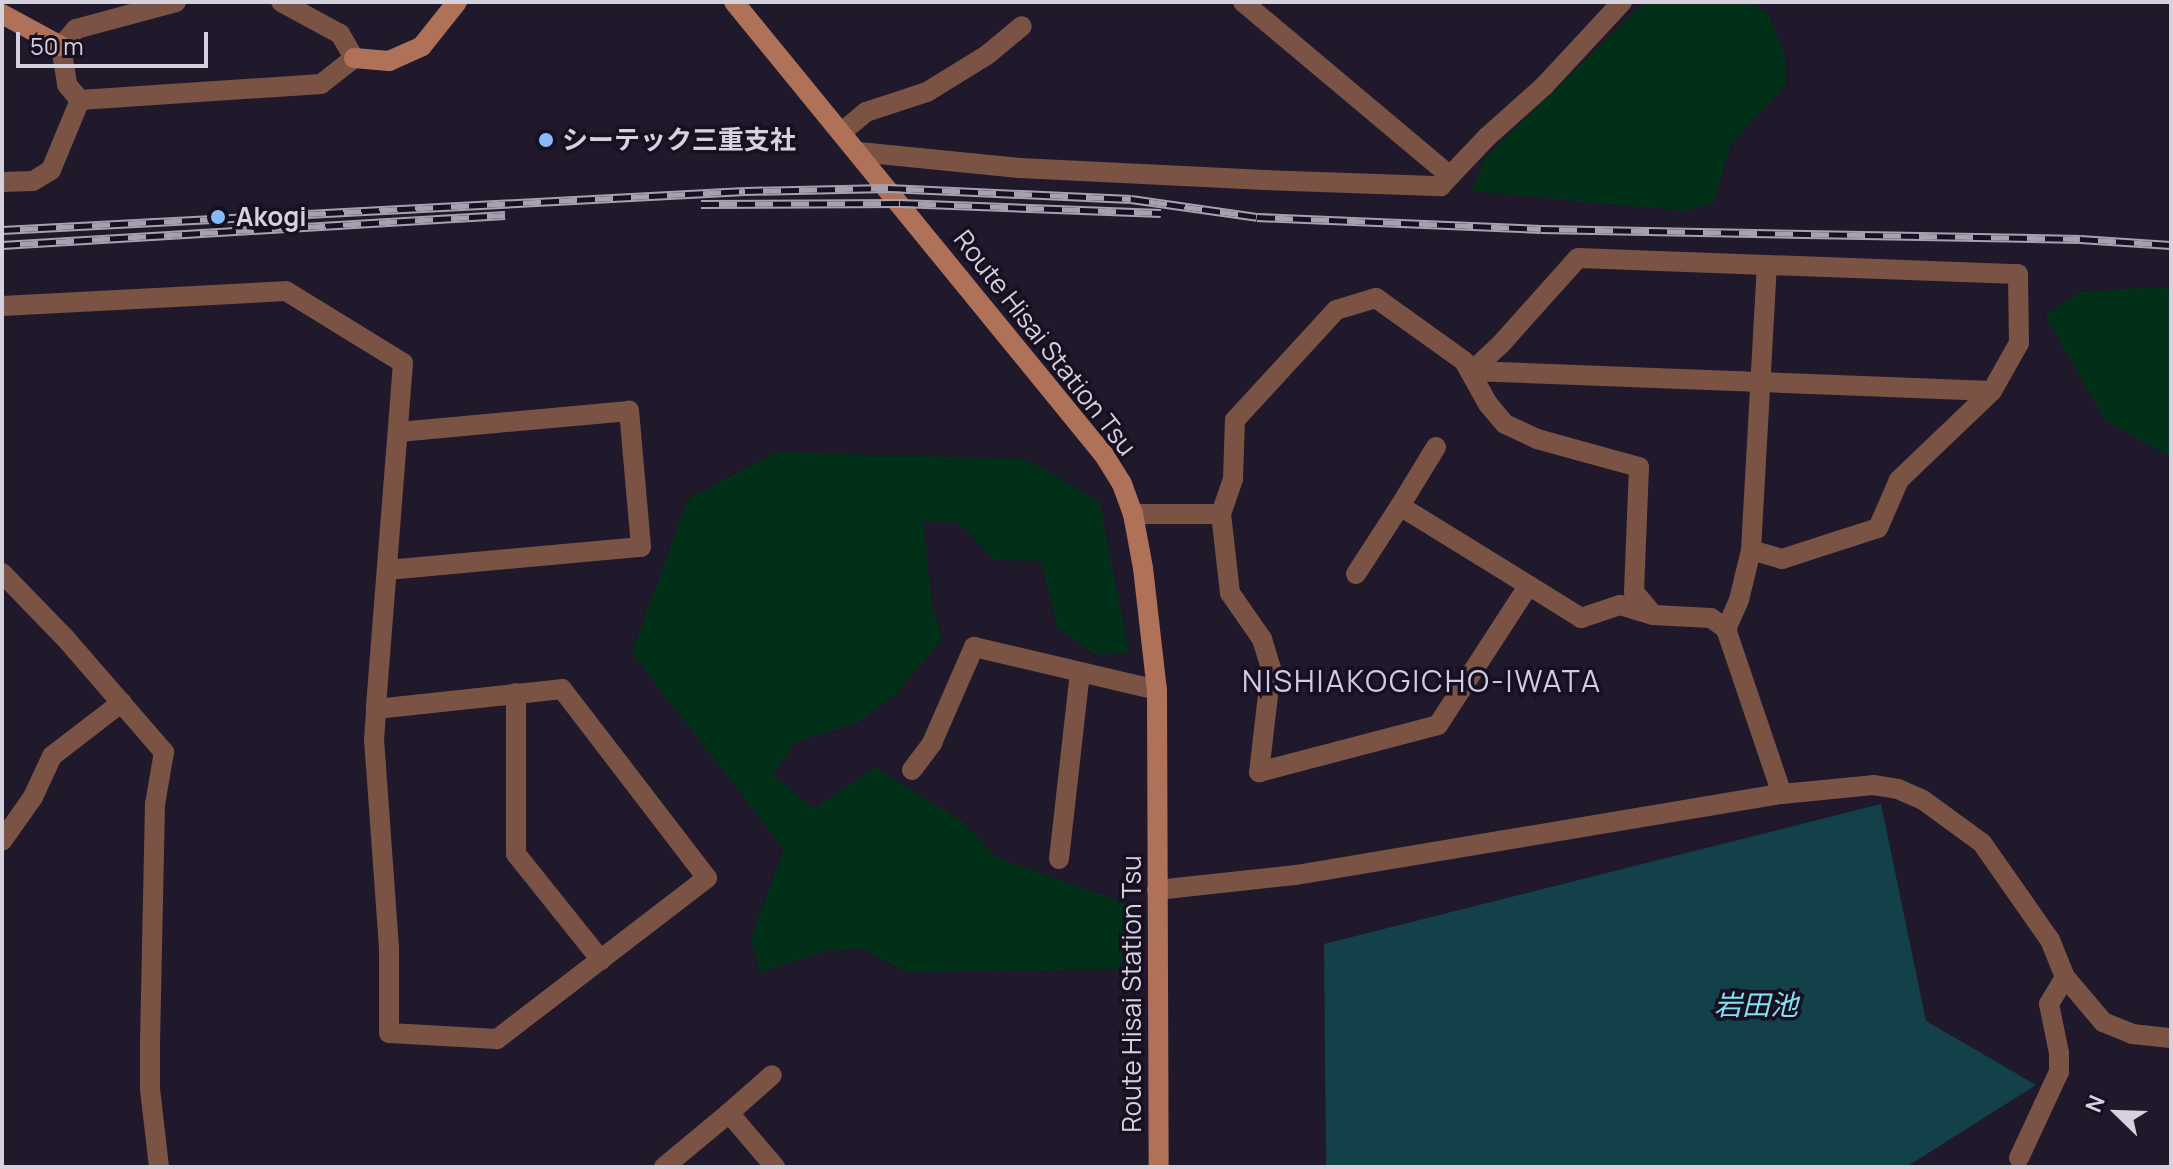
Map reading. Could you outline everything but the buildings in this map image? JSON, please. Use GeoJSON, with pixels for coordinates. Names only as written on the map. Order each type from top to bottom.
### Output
{"type":"FeatureCollection","features":[{"type":"Feature","properties":{"kind":"main road"},"geometry":{"type":"LineString","coordinates":[[354,58],[389,61],[422,46],[457,2]]}},
{"type":"Feature","properties":{"kind":"main road","name":"Route Hisai Station Tsu"},"geometry":{"type":"LineString","coordinates":[[734,2],[1104,455],[1122,484],[1133,514],[1143,568],[1157,690],[1159,1167]]}},
{"type":"Feature","properties":{"kind":"main road"},"geometry":{"type":"LineString","coordinates":[[2,14],[61,46]]}},
{"type":"Feature","properties":{"kind":"street"},"geometry":{"type":"LineString","coordinates":[[80,100],[67,85],[61,46],[76,29],[176,2]]}},
{"type":"Feature","properties":{"kind":"street"},"geometry":{"type":"LineString","coordinates":[[80,100],[321,84],[354,58],[340,34],[281,2]]}},
{"type":"Feature","properties":{"kind":"street"},"geometry":{"type":"LineString","coordinates":[[1245,2],[1450,176]]}},
{"type":"Feature","properties":{"kind":"street"},"geometry":{"type":"LineString","coordinates":[[859,152],[1020,168],[1441,186],[1487,137],[1544,86],[1622,2]]}},
{"type":"Feature","properties":{"kind":"street"},"geometry":{"type":"LineString","coordinates":[[842,132],[866,112],[927,92],[987,55],[1022,26]]}},
{"type":"Feature","properties":{"kind":"street"},"geometry":{"type":"LineString","coordinates":[[2,182],[33,181],[51,170],[80,100]]}},
{"type":"Feature","properties":{"kind":"street"},"geometry":{"type":"LineString","coordinates":[[1472,371],[1501,344],[1578,258],[2018,274],[2019,343],[1992,391],[1899,480],[1878,528],[1782,559],[1751,550]]}},
{"type":"Feature","properties":{"kind":"street"},"geometry":{"type":"LineString","coordinates":[[1726,629],[1739,600],[1751,550],[1767,265]]}},
{"type":"Feature","properties":{"kind":"street"},"geometry":{"type":"LineString","coordinates":[[2,306],[286,291],[403,363],[399,432],[387,570],[376,709],[374,740],[389,948],[389,1033],[497,1039],[707,878],[562,689],[376,709]]}},
{"type":"Feature","properties":{"kind":"street"},"geometry":{"type":"LineString","coordinates":[[1527,588],[1438,725],[1259,772],[1271,669],[1262,639],[1230,593],[1221,514],[1233,479],[1235,420],[1336,310],[1376,298],[1464,361],[1488,404],[1505,424],[1521,434],[1639,467],[1634,592],[1653,615]]}},
{"type":"Feature","properties":{"kind":"street"},"geometry":{"type":"LineString","coordinates":[[1472,371],[1992,391]]}},
{"type":"Feature","properties":{"kind":"street"},"geometry":{"type":"LineString","coordinates":[[387,570],[641,547],[629,411],[399,432]]}},
{"type":"Feature","properties":{"kind":"street"},"geometry":{"type":"LineString","coordinates":[[1356,574],[1436,447]]}},
{"type":"Feature","properties":{"kind":"street"},"geometry":{"type":"LineString","coordinates":[[1400,506],[1527,588],[1581,618],[1620,605],[1653,615],[1711,618],[1726,629],[1782,794]]}},
{"type":"Feature","properties":{"kind":"street"},"geometry":{"type":"LineString","coordinates":[[1133,514],[1221,514]]}},
{"type":"Feature","properties":{"kind":"street"},"geometry":{"type":"LineString","coordinates":[[2,573],[122,702],[164,752],[155,804],[150,1046],[150,1089],[159,1167]]}},
{"type":"Feature","properties":{"kind":"street"},"geometry":{"type":"LineString","coordinates":[[912,770],[932,743],[974,647],[1157,690]]}},
{"type":"Feature","properties":{"kind":"street"},"geometry":{"type":"LineString","coordinates":[[1059,859],[1080,673]]}},
{"type":"Feature","properties":{"kind":"street"},"geometry":{"type":"LineString","coordinates":[[516,693],[516,854],[601,960]]}},
{"type":"Feature","properties":{"kind":"street"},"geometry":{"type":"LineString","coordinates":[[2,841],[33,797],[52,756],[122,702]]}},
{"type":"Feature","properties":{"kind":"street"},"geometry":{"type":"LineString","coordinates":[[1157,890],[1296,875],[1782,794],[1873,785],[1898,789],[1923,800],[1982,843],[2050,940],[2065,977],[2103,1022],[2132,1034],[2171,1038]]}},
{"type":"Feature","properties":{"kind":"street"},"geometry":{"type":"LineString","coordinates":[[2019,1158],[2059,1072],[2059,1053],[2049,1004],[2065,977]]}},
{"type":"Feature","properties":{"kind":"street"},"geometry":{"type":"LineString","coordinates":[[664,1167],[772,1075]]}},
{"type":"Feature","properties":{"kind":"street"},"geometry":{"type":"LineString","coordinates":[[729,1113],[775,1167]]}},
{"type":"Feature","properties":{"kind":"shaded area"},"geometry":{"type":"Polygon","coordinates":[[[1645,2],[1751,2],[1769,15],[1785,55],[1786,85],[1730,145],[1714,203],[1685,211],[1472,191],[1485,158],[1645,2]]]}},
{"type":"Feature","properties":{"kind":"shaded area"},"geometry":{"type":"Polygon","coordinates":[[[2157,287],[2171,290],[2171,458],[2105,420],[2045,315],[2081,292],[2157,287]]]}},
{"type":"Feature","properties":{"kind":"shaded area"},"geometry":{"type":"Polygon","coordinates":[[[777,452],[1021,459],[1045,469],[1100,503],[1129,653],[1095,654],[1058,628],[1041,561],[994,560],[958,522],[923,522],[932,606],[942,639],[895,695],[857,723],[795,742],[773,775],[814,809],[875,767],[964,823],[995,857],[1119,901],[1140,917],[1119,969],[906,972],[862,948],[826,951],[760,972],[751,939],[784,849],[632,653],[688,499],[777,452]]]}},
{"type":"Feature","properties":{"kind":"water","name":"岩田池"},"geometry":{"type":"Polygon","coordinates":[[[1881,804],[1926,1021],[2036,1085],[1906,1167],[1326,1167],[1324,944],[1881,804]]]}},
{"type":"Feature","properties":{"kind":"railway"},"geometry":{"type":"LineString","coordinates":[[2,230],[745,191],[888,188],[1131,199],[1257,217],[1541,229],[2080,239],[2171,245]]}},
{"type":"Feature","properties":{"kind":"railway"},"geometry":{"type":"LineString","coordinates":[[701,204],[900,203],[1161,213]]}},
{"type":"Feature","properties":{"kind":"railway"},"geometry":{"type":"LineString","coordinates":[[2,245],[505,215]]}},
{"type":"Feature","properties":{"kind":"place","name":"シーテック三重支社"},"geometry":{"type":"Point","coordinates":[546,140]}},
{"type":"Feature","properties":{"kind":"place","name":"Akogi"},"geometry":{"type":"Point","coordinates":[218,217]}},
{"type":"Feature","properties":{"kind":"district","name":"NISHIAKOGICHO-IWATA"},"geometry":{"type":"Point","coordinates":[1422,681]}}]}
